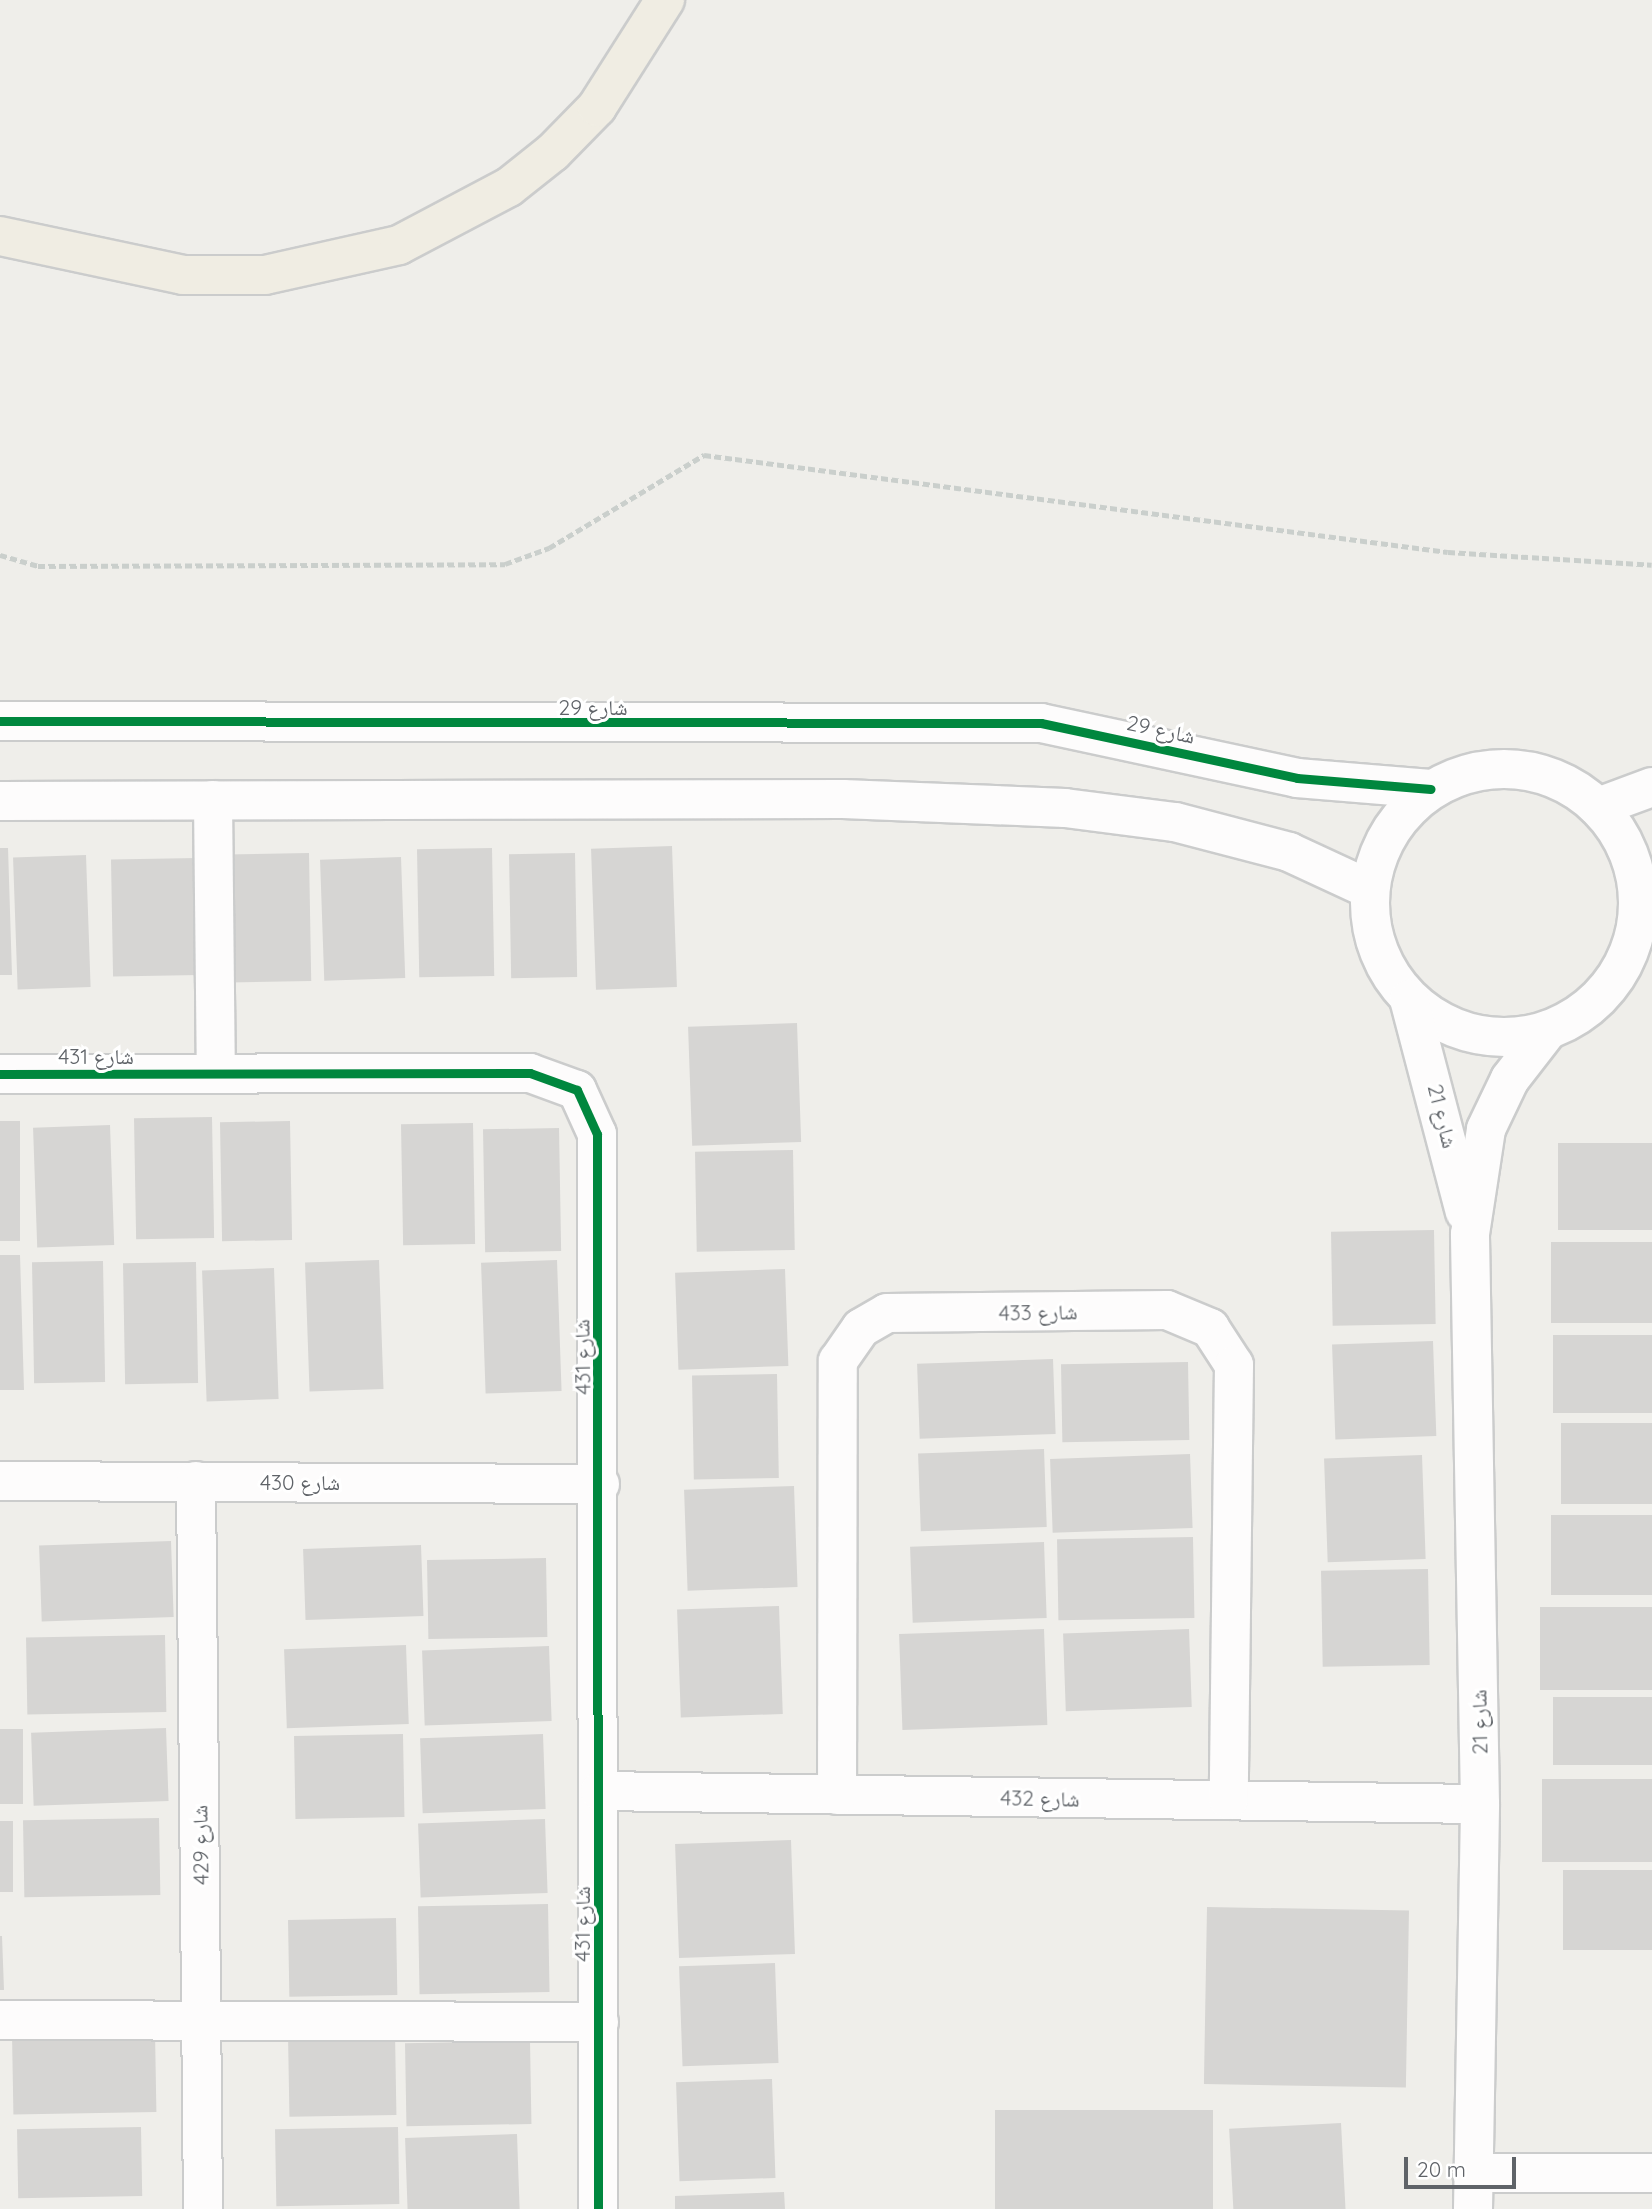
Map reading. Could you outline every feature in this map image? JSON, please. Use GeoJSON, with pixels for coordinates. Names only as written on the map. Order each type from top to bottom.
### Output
{"type":"FeatureCollection","features":[{"type":"Feature","properties":{"kind":"highway"},"geometry":{"type":"LineString","coordinates":[[0,236],[183,275],[265,275],[346,260],[455,219],[553,152],[597,107],[665,0]]}},
{"type":"Feature","properties":{"kind":"street","name":"شارع 29"},"geometry":{"type":"LineString","coordinates":[[0,720],[1041,723],[1297,778],[1431,789]]}},
{"type":"Feature","properties":{"kind":"street"},"geometry":{"type":"LineString","coordinates":[[1518,769],[1562,780],[1598,807],[1621,837],[1635,872],[1642,939],[1613,982],[1584,1011],[1548,1030],[1511,1037],[1474,1034],[1409,999],[1380,954],[1369,889],[1380,850],[1401,815],[1431,789],[1473,771],[1518,769]]}},
{"type":"Feature","properties":{"kind":"street"},"geometry":{"type":"LineString","coordinates":[[1598,807],[1652,788]]}},
{"type":"Feature","properties":{"kind":"street"},"geometry":{"type":"LineString","coordinates":[[0,801],[843,799],[1065,808],[1175,822],[1289,852],[1369,889]]}},
{"type":"Feature","properties":{"kind":"street"},"geometry":{"type":"LineString","coordinates":[[213,800],[216,1073]]}},
{"type":"Feature","properties":{"kind":"street","name":"شارع 21"},"geometry":{"type":"LineString","coordinates":[[1409,999],[1470,1234]]}},
{"type":"Feature","properties":{"kind":"street","name":"شارع 21"},"geometry":{"type":"LineString","coordinates":[[1473,2191],[1480,1804],[1470,1234],[1486,1129],[1510,1079],[1548,1030]]}},
{"type":"Feature","properties":{"kind":"street","name":"شارع 431"},"geometry":{"type":"LineString","coordinates":[[0,1074],[530,1073],[577,1090],[597,1134],[600,1484],[598,2209]]}},
{"type":"Feature","properties":{"kind":"street","name":"شارع 433"},"geometry":{"type":"LineString","coordinates":[[837,1795],[838,1361],[861,1328],[887,1313],[1167,1310],[1210,1328],[1234,1365],[1230,1800]]}},
{"type":"Feature","properties":{"kind":"street","name":"شارع 430"},"geometry":{"type":"LineString","coordinates":[[0,1481],[600,1484]]}},
{"type":"Feature","properties":{"kind":"street","name":"شارع 429"},"geometry":{"type":"LineString","coordinates":[[196,1481],[203,2209]]}},
{"type":"Feature","properties":{"kind":"street","name":"شارع 432"},"geometry":{"type":"LineString","coordinates":[[600,1791],[1480,1804]]}},
{"type":"Feature","properties":{"kind":"street"},"geometry":{"type":"LineString","coordinates":[[0,2020],[599,2022]]}},
{"type":"Feature","properties":{"kind":"street"},"geometry":{"type":"LineString","coordinates":[[1473,2191],[1652,2173]]}},
{"type":"Feature","properties":{"kind":"path"},"geometry":{"type":"LineString","coordinates":[[0,555],[38,566],[505,564],[549,548],[705,455],[1448,552],[1652,565]]}},
{"type":"Feature","properties":{"kind":"building"},"geometry":{"type":"Polygon","coordinates":[[[672,846],[677,987],[596,990],[591,849],[672,846]]]}},
{"type":"Feature","properties":{"kind":"building"},"geometry":{"type":"Polygon","coordinates":[[[0,848],[8,848],[12,975],[0,975],[0,848]]]}},
{"type":"Feature","properties":{"kind":"building"},"geometry":{"type":"Polygon","coordinates":[[[492,848],[494,976],[419,977],[417,849],[492,848]]]}},
{"type":"Feature","properties":{"kind":"building"},"geometry":{"type":"Polygon","coordinates":[[[309,853],[311,981],[229,982],[227,854],[309,853]]]}},
{"type":"Feature","properties":{"kind":"building"},"geometry":{"type":"Polygon","coordinates":[[[575,853],[577,977],[511,978],[509,854],[575,853]]]}},
{"type":"Feature","properties":{"kind":"building"},"geometry":{"type":"Polygon","coordinates":[[[86,855],[91,987],[18,989],[13,858],[86,855]]]}},
{"type":"Feature","properties":{"kind":"building"},"geometry":{"type":"Polygon","coordinates":[[[401,857],[405,978],[324,981],[320,860],[401,857]]]}},
{"type":"Feature","properties":{"kind":"building"},"geometry":{"type":"Polygon","coordinates":[[[197,858],[199,975],[113,976],[111,860],[197,858]]]}},
{"type":"Feature","properties":{"kind":"building"},"geometry":{"type":"Polygon","coordinates":[[[797,1023],[801,1142],[692,1146],[688,1027],[797,1023]]]}},
{"type":"Feature","properties":{"kind":"building"},"geometry":{"type":"Polygon","coordinates":[[[212,1117],[214,1238],[136,1239],[134,1118],[212,1117]]]}},
{"type":"Feature","properties":{"kind":"building"},"geometry":{"type":"Polygon","coordinates":[[[0,1121],[20,1121],[20,1241],[0,1241],[0,1121]]]}},
{"type":"Feature","properties":{"kind":"building"},"geometry":{"type":"Polygon","coordinates":[[[290,1121],[292,1240],[222,1241],[220,1122],[290,1121]]]}},
{"type":"Feature","properties":{"kind":"building"},"geometry":{"type":"Polygon","coordinates":[[[473,1123],[475,1244],[403,1245],[401,1124],[473,1123]]]}},
{"type":"Feature","properties":{"kind":"building"},"geometry":{"type":"Polygon","coordinates":[[[110,1125],[114,1245],[37,1248],[33,1128],[110,1125]]]}},
{"type":"Feature","properties":{"kind":"building"},"geometry":{"type":"Polygon","coordinates":[[[559,1128],[561,1251],[485,1252],[483,1129],[559,1128]]]}},
{"type":"Feature","properties":{"kind":"building"},"geometry":{"type":"Polygon","coordinates":[[[1558,1143],[1652,1143],[1652,1230],[1558,1230],[1558,1143]]]}},
{"type":"Feature","properties":{"kind":"building"},"geometry":{"type":"Polygon","coordinates":[[[793,1150],[795,1250],[697,1252],[695,1152],[793,1150]]]}},
{"type":"Feature","properties":{"kind":"building"},"geometry":{"type":"Polygon","coordinates":[[[1434,1230],[1436,1324],[1333,1326],[1331,1232],[1434,1230]]]}},
{"type":"Feature","properties":{"kind":"building"},"geometry":{"type":"Polygon","coordinates":[[[1551,1242],[1652,1242],[1652,1323],[1551,1323],[1551,1242]]]}},
{"type":"Feature","properties":{"kind":"building"},"geometry":{"type":"Polygon","coordinates":[[[0,1255],[20,1255],[24,1390],[0,1390],[0,1255]]]}},
{"type":"Feature","properties":{"kind":"building"},"geometry":{"type":"Polygon","coordinates":[[[379,1260],[384,1389],[310,1392],[305,1263],[379,1260]]]}},
{"type":"Feature","properties":{"kind":"building"},"geometry":{"type":"Polygon","coordinates":[[[557,1260],[562,1391],[486,1394],[481,1263],[557,1260]]]}},
{"type":"Feature","properties":{"kind":"building"},"geometry":{"type":"Polygon","coordinates":[[[103,1261],[105,1382],[34,1383],[32,1262],[103,1261]]]}},
{"type":"Feature","properties":{"kind":"building"},"geometry":{"type":"Polygon","coordinates":[[[196,1262],[198,1383],[125,1384],[123,1263],[196,1262]]]}},
{"type":"Feature","properties":{"kind":"building"},"geometry":{"type":"Polygon","coordinates":[[[274,1268],[279,1399],[207,1401],[202,1271],[274,1268]]]}},
{"type":"Feature","properties":{"kind":"building"},"geometry":{"type":"Polygon","coordinates":[[[785,1269],[788,1366],[678,1370],[675,1273],[785,1269]]]}},
{"type":"Feature","properties":{"kind":"building"},"geometry":{"type":"Polygon","coordinates":[[[1553,1335],[1652,1335],[1652,1413],[1553,1413],[1553,1335]]]}},
{"type":"Feature","properties":{"kind":"building"},"geometry":{"type":"Polygon","coordinates":[[[1433,1341],[1436,1436],[1335,1439],[1332,1345],[1433,1341]]]}},
{"type":"Feature","properties":{"kind":"building"},"geometry":{"type":"Polygon","coordinates":[[[1053,1359],[1056,1434],[920,1439],[917,1364],[1053,1359]]]}},
{"type":"Feature","properties":{"kind":"building"},"geometry":{"type":"Polygon","coordinates":[[[1188,1362],[1189,1440],[1062,1442],[1061,1364],[1188,1362]]]}},
{"type":"Feature","properties":{"kind":"building"},"geometry":{"type":"Polygon","coordinates":[[[777,1374],[779,1478],[694,1479],[692,1375],[777,1374]]]}},
{"type":"Feature","properties":{"kind":"building"},"geometry":{"type":"Polygon","coordinates":[[[1561,1423],[1652,1423],[1652,1504],[1561,1504],[1561,1423]]]}},
{"type":"Feature","properties":{"kind":"building"},"geometry":{"type":"Polygon","coordinates":[[[1044,1449],[1047,1527],[921,1531],[918,1453],[1044,1449]]]}},
{"type":"Feature","properties":{"kind":"building"},"geometry":{"type":"Polygon","coordinates":[[[1190,1454],[1193,1528],[1053,1533],[1050,1459],[1190,1454]]]}},
{"type":"Feature","properties":{"kind":"building"},"geometry":{"type":"Polygon","coordinates":[[[1422,1455],[1426,1559],[1328,1562],[1324,1458],[1422,1455]]]}},
{"type":"Feature","properties":{"kind":"building"},"geometry":{"type":"Polygon","coordinates":[[[794,1486],[798,1587],[688,1591],[684,1490],[794,1486]]]}},
{"type":"Feature","properties":{"kind":"building"},"geometry":{"type":"Polygon","coordinates":[[[1551,1515],[1652,1515],[1652,1595],[1551,1595],[1551,1515]]]}},
{"type":"Feature","properties":{"kind":"building"},"geometry":{"type":"Polygon","coordinates":[[[1193,1537],[1194,1618],[1058,1620],[1057,1539],[1193,1537]]]}},
{"type":"Feature","properties":{"kind":"building"},"geometry":{"type":"Polygon","coordinates":[[[171,1541],[174,1617],[42,1622],[39,1546],[171,1541]]]}},
{"type":"Feature","properties":{"kind":"building"},"geometry":{"type":"Polygon","coordinates":[[[1044,1542],[1047,1618],[913,1623],[910,1547],[1044,1542]]]}},
{"type":"Feature","properties":{"kind":"building"},"geometry":{"type":"Polygon","coordinates":[[[421,1545],[423,1616],[306,1620],[303,1549],[421,1545]]]}},
{"type":"Feature","properties":{"kind":"building"},"geometry":{"type":"Polygon","coordinates":[[[546,1558],[547,1637],[428,1639],[427,1560],[546,1558]]]}},
{"type":"Feature","properties":{"kind":"building"},"geometry":{"type":"Polygon","coordinates":[[[1428,1569],[1430,1665],[1323,1667],[1321,1571],[1428,1569]]]}},
{"type":"Feature","properties":{"kind":"building"},"geometry":{"type":"Polygon","coordinates":[[[779,1606],[783,1714],[681,1717],[677,1610],[779,1606]]]}},
{"type":"Feature","properties":{"kind":"building"},"geometry":{"type":"Polygon","coordinates":[[[1540,1607],[1652,1607],[1652,1690],[1540,1690],[1540,1607]]]}},
{"type":"Feature","properties":{"kind":"building"},"geometry":{"type":"Polygon","coordinates":[[[1044,1629],[1047,1725],[902,1730],[899,1634],[1044,1629]]]}},
{"type":"Feature","properties":{"kind":"building"},"geometry":{"type":"Polygon","coordinates":[[[1189,1629],[1192,1707],[1066,1711],[1063,1633],[1189,1629]]]}},
{"type":"Feature","properties":{"kind":"building"},"geometry":{"type":"Polygon","coordinates":[[[165,1635],[166,1712],[27,1714],[26,1637],[165,1635]]]}},
{"type":"Feature","properties":{"kind":"building"},"geometry":{"type":"Polygon","coordinates":[[[406,1645],[409,1724],[287,1728],[284,1649],[406,1645]]]}},
{"type":"Feature","properties":{"kind":"building"},"geometry":{"type":"Polygon","coordinates":[[[549,1646],[552,1721],[425,1725],[422,1650],[549,1646]]]}},
{"type":"Feature","properties":{"kind":"building"},"geometry":{"type":"Polygon","coordinates":[[[1553,1697],[1652,1697],[1652,1765],[1553,1765],[1553,1697]]]}},
{"type":"Feature","properties":{"kind":"building"},"geometry":{"type":"Polygon","coordinates":[[[166,1728],[169,1801],[34,1806],[31,1733],[166,1728]]]}},
{"type":"Feature","properties":{"kind":"building"},"geometry":{"type":"Polygon","coordinates":[[[0,1729],[23,1729],[23,1804],[0,1804],[0,1729]]]}},
{"type":"Feature","properties":{"kind":"building"},"geometry":{"type":"Polygon","coordinates":[[[403,1734],[404,1817],[295,1819],[294,1736],[403,1734]]]}},
{"type":"Feature","properties":{"kind":"building"},"geometry":{"type":"Polygon","coordinates":[[[543,1734],[546,1809],[423,1813],[420,1738],[543,1734]]]}},
{"type":"Feature","properties":{"kind":"building"},"geometry":{"type":"Polygon","coordinates":[[[1542,1779],[1652,1779],[1652,1862],[1542,1862],[1542,1779]]]}},
{"type":"Feature","properties":{"kind":"building"},"geometry":{"type":"Polygon","coordinates":[[[159,1818],[160,1895],[24,1897],[23,1820],[159,1818]]]}},
{"type":"Feature","properties":{"kind":"building"},"geometry":{"type":"Polygon","coordinates":[[[545,1819],[548,1893],[421,1897],[418,1823],[545,1819]]]}},
{"type":"Feature","properties":{"kind":"building"},"geometry":{"type":"Polygon","coordinates":[[[0,1821],[13,1821],[13,1892],[0,1892],[0,1821]]]}},
{"type":"Feature","properties":{"kind":"building"},"geometry":{"type":"Polygon","coordinates":[[[791,1840],[795,1954],[679,1958],[675,1844],[791,1840]]]}},
{"type":"Feature","properties":{"kind":"building"},"geometry":{"type":"Polygon","coordinates":[[[1563,1870],[1652,1870],[1652,1950],[1563,1950],[1563,1870]]]}},
{"type":"Feature","properties":{"kind":"building"},"geometry":{"type":"Polygon","coordinates":[[[548,1904],[550,1992],[420,1994],[418,1906],[548,1904]]]}},
{"type":"Feature","properties":{"kind":"building"},"geometry":{"type":"Polygon","coordinates":[[[1207,1907],[1409,1911],[1406,2087],[1204,2084],[1207,1907]]]}},
{"type":"Feature","properties":{"kind":"building"},"geometry":{"type":"Polygon","coordinates":[[[396,1918],[397,1995],[289,1997],[288,1920],[396,1918]]]}},
{"type":"Feature","properties":{"kind":"building"},"geometry":{"type":"Polygon","coordinates":[[[2,1936],[4,1990],[0,1990],[2,1936]]]}},
{"type":"Feature","properties":{"kind":"building"},"geometry":{"type":"Polygon","coordinates":[[[775,1963],[778,2063],[683,2066],[679,1966],[775,1963]]]}},
{"type":"Feature","properties":{"kind":"building"},"geometry":{"type":"Polygon","coordinates":[[[155,2032],[156,2112],[13,2114],[12,2034],[155,2032]]]}},
{"type":"Feature","properties":{"kind":"building"},"geometry":{"type":"Polygon","coordinates":[[[395,2033],[396,2115],[289,2117],[288,2035],[395,2033]]]}},
{"type":"Feature","properties":{"kind":"building"},"geometry":{"type":"Polygon","coordinates":[[[530,2041],[531,2124],[406,2126],[405,2043],[530,2041]]]}},
{"type":"Feature","properties":{"kind":"building"},"geometry":{"type":"Polygon","coordinates":[[[772,2079],[775,2178],[680,2181],[676,2082],[772,2079]]]}},
{"type":"Feature","properties":{"kind":"building"},"geometry":{"type":"Polygon","coordinates":[[[995,2110],[1213,2110],[1213,2209],[995,2209],[995,2110]]]}},
{"type":"Feature","properties":{"kind":"building"},"geometry":{"type":"Polygon","coordinates":[[[1341,2123],[1346,2209],[1233,2209],[1229,2129],[1341,2123]]]}},
{"type":"Feature","properties":{"kind":"building"},"geometry":{"type":"Polygon","coordinates":[[[141,2127],[142,2196],[18,2198],[17,2129],[141,2127]]]}},
{"type":"Feature","properties":{"kind":"building"},"geometry":{"type":"Polygon","coordinates":[[[398,2127],[399,2204],[276,2206],[275,2129],[398,2127]]]}},
{"type":"Feature","properties":{"kind":"building"},"geometry":{"type":"Polygon","coordinates":[[[517,2134],[520,2209],[408,2209],[405,2138],[517,2134]]]}},
{"type":"Feature","properties":{"kind":"building"},"geometry":{"type":"Polygon","coordinates":[[[784,2192],[785,2209],[675,2209],[675,2196],[784,2192]]]}},
{"type":"Feature","properties":{"kind":"cycle path"},"geometry":{"type":"LineString","coordinates":[[0,721],[1041,723],[1297,778],[1431,789]]}},
{"type":"Feature","properties":{"kind":"cycle path"},"geometry":{"type":"LineString","coordinates":[[0,1074],[530,1073],[577,1090],[597,1134],[598,2209]]}}]}
